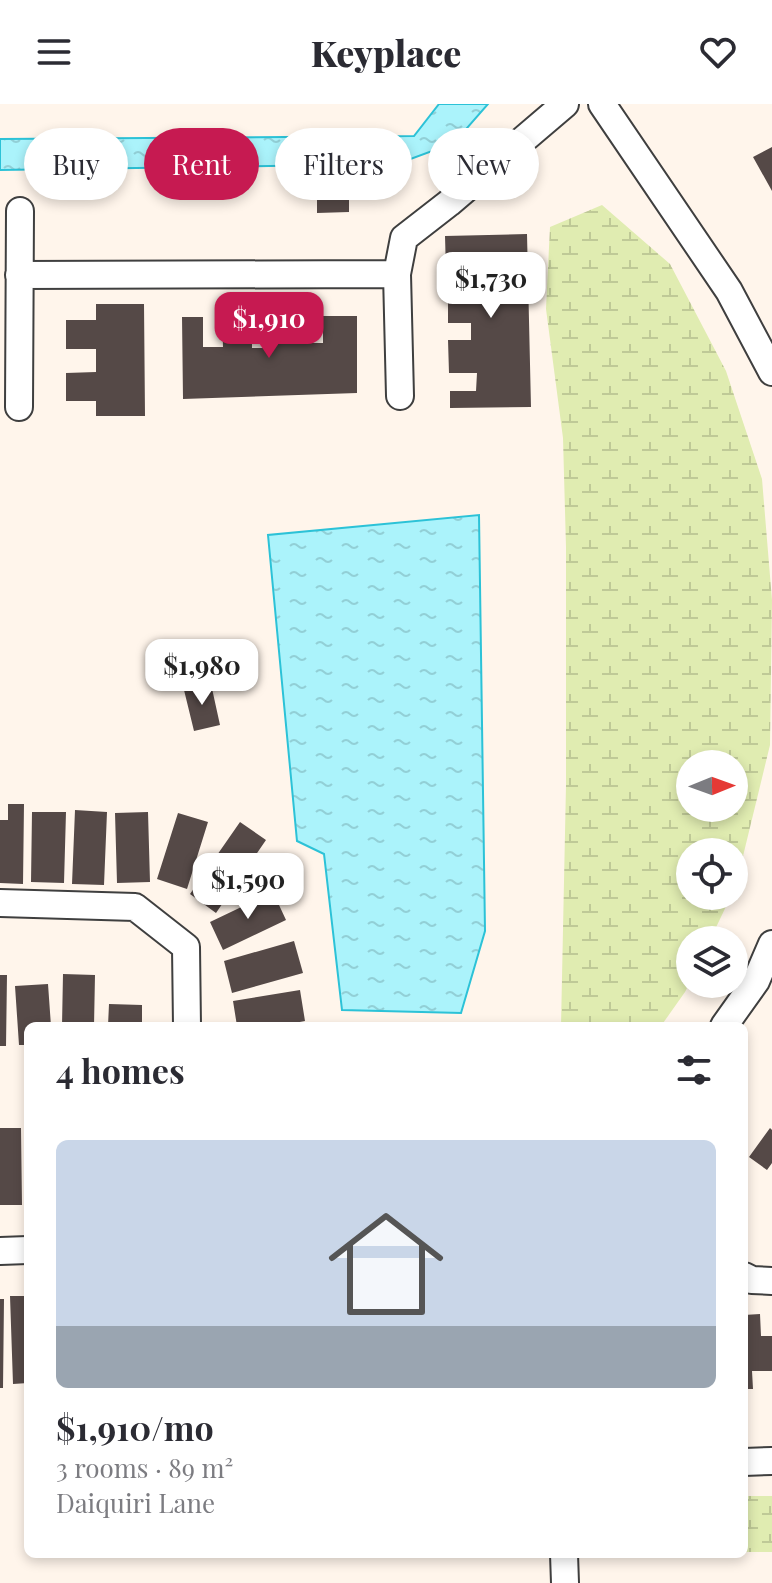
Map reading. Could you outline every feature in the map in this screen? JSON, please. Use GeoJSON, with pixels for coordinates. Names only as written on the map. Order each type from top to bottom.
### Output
{"type":"FeatureCollection","features":[{"type":"Feature","properties":{"kind":"street"},"geometry":{"type":"LineString","coordinates":[[400,396],[397,274],[404,238],[565,104]]}},
{"type":"Feature","properties":{"kind":"street"},"geometry":{"type":"LineString","coordinates":[[602,104],[729,291],[772,372]]}},
{"type":"Feature","properties":{"kind":"street"},"geometry":{"type":"LineString","coordinates":[[19,407],[20,211]]}},
{"type":"Feature","properties":{"kind":"street"},"geometry":{"type":"LineString","coordinates":[[19,275],[397,274]]}},
{"type":"Feature","properties":{"kind":"street"},"geometry":{"type":"LineString","coordinates":[[0,903],[135,907],[186,947],[187,1022]]}},
{"type":"Feature","properties":{"kind":"street"},"geometry":{"type":"LineString","coordinates":[[727,1022],[756,981],[772,944]]}},
{"type":"Feature","properties":{"kind":"street"},"geometry":{"type":"LineString","coordinates":[[0,1251],[24,1250]]}},
{"type":"Feature","properties":{"kind":"street"},"geometry":{"type":"LineString","coordinates":[[748,1278],[772,1281]]}},
{"type":"Feature","properties":{"kind":"street"},"geometry":{"type":"LineString","coordinates":[[748,1462],[772,1461]]}},
{"type":"Feature","properties":{"kind":"street"},"geometry":{"type":"LineString","coordinates":[[564,1558],[565,1583]]}},
{"type":"Feature","properties":{"kind":"green space"},"geometry":{"type":"Polygon","coordinates":[[[602,205],[670,264],[726,371],[762,479],[772,600],[770,745],[747,838],[676,838],[676,910],[724,910],[717,926],[676,926],[676,998],[681,998],[664,1022],[561,1022],[566,785],[563,438],[546,309],[550,227],[602,205]]]}},
{"type":"Feature","properties":{"kind":"green space"},"geometry":{"type":"Polygon","coordinates":[[[748,1496],[772,1496],[772,1552],[748,1552],[748,1496]]]}},
{"type":"Feature","properties":{"kind":"water"},"geometry":{"type":"Polygon","coordinates":[[[439,104],[488,104],[467,128],[428,128],[428,153],[412,158],[414,136],[439,104]]]}},
{"type":"Feature","properties":{"kind":"water"},"geometry":{"type":"Polygon","coordinates":[[[259,137],[275,137],[275,166],[259,166],[259,137]]]}},
{"type":"Feature","properties":{"kind":"water"},"geometry":{"type":"Polygon","coordinates":[[[128,138],[144,138],[144,168],[128,168],[128,138]]]}},
{"type":"Feature","properties":{"kind":"water"},"geometry":{"type":"Polygon","coordinates":[[[0,139],[24,139],[24,170],[0,170],[0,139]]]}},
{"type":"Feature","properties":{"kind":"water"},"geometry":{"type":"Polygon","coordinates":[[[479,515],[485,931],[461,1013],[342,1010],[324,854],[297,841],[268,535],[479,515]]]}},
{"type":"Feature","properties":{"kind":"building"},"geometry":{"type":"Polygon","coordinates":[[[772,147],[772,191],[753,157],[772,147]]]}},
{"type":"Feature","properties":{"kind":"building"},"geometry":{"type":"Polygon","coordinates":[[[317,200],[349,200],[349,212],[317,213],[317,200]]]}},
{"type":"Feature","properties":{"kind":"building"},"geometry":{"type":"Polygon","coordinates":[[[527,234],[531,407],[450,408],[450,391],[476,391],[477,373],[449,373],[448,340],[471,340],[471,323],[448,323],[448,288],[471,288],[471,271],[446,271],[445,236],[527,234]]]}},
{"type":"Feature","properties":{"kind":"building"},"geometry":{"type":"Polygon","coordinates":[[[96,304],[144,304],[145,416],[96,416],[96,401],[66,401],[66,373],[96,372],[96,349],[66,349],[66,320],[96,320],[96,304]]]}},
{"type":"Feature","properties":{"kind":"building"},"geometry":{"type":"Polygon","coordinates":[[[222,314],[252,314],[252,348],[271,348],[270,316],[290,315],[290,332],[302,331],[303,343],[323,343],[323,316],[357,316],[357,393],[183,399],[182,317],[203,317],[203,347],[223,347],[222,314]]]}},
{"type":"Feature","properties":{"kind":"building"},"geometry":{"type":"Polygon","coordinates":[[[211,684],[220,725],[194,731],[184,690],[211,684]]]}},
{"type":"Feature","properties":{"kind":"building"},"geometry":{"type":"Polygon","coordinates":[[[8,804],[24,804],[23,884],[0,883],[0,820],[8,820],[8,804]]]}},
{"type":"Feature","properties":{"kind":"building"},"geometry":{"type":"Polygon","coordinates":[[[75,810],[107,812],[104,885],[72,884],[75,810]]]}},
{"type":"Feature","properties":{"kind":"building"},"geometry":{"type":"Polygon","coordinates":[[[32,812],[66,812],[64,883],[31,882],[32,812]]]}},
{"type":"Feature","properties":{"kind":"building"},"geometry":{"type":"Polygon","coordinates":[[[148,812],[150,882],[117,883],[115,813],[148,812]]]}},
{"type":"Feature","properties":{"kind":"building"},"geometry":{"type":"Polygon","coordinates":[[[178,813],[208,822],[187,889],[157,879],[178,813]]]}},
{"type":"Feature","properties":{"kind":"building"},"geometry":{"type":"Polygon","coordinates":[[[240,822],[266,840],[216,913],[190,894],[240,822]]]}},
{"type":"Feature","properties":{"kind":"building"},"geometry":{"type":"Polygon","coordinates":[[[273,892],[286,920],[223,950],[210,922],[273,892]]]}},
{"type":"Feature","properties":{"kind":"building"},"geometry":{"type":"Polygon","coordinates":[[[294,941],[303,973],[232,993],[224,961],[294,941]]]}},
{"type":"Feature","properties":{"kind":"building"},"geometry":{"type":"Polygon","coordinates":[[[63,974],[95,975],[94,1022],[62,1022],[63,974]]]}},
{"type":"Feature","properties":{"kind":"building"},"geometry":{"type":"Polygon","coordinates":[[[0,975],[7,975],[6,1046],[0,1046],[0,975]]]}},
{"type":"Feature","properties":{"kind":"building"},"geometry":{"type":"Polygon","coordinates":[[[48,984],[51,1022],[24,1022],[24,1045],[19,1045],[15,986],[48,984]]]}},
{"type":"Feature","properties":{"kind":"building"},"geometry":{"type":"Polygon","coordinates":[[[300,990],[305,1021],[236,1022],[233,1001],[300,990]]]}},
{"type":"Feature","properties":{"kind":"building"},"geometry":{"type":"Polygon","coordinates":[[[109,1004],[142,1005],[142,1022],[108,1022],[109,1004]]]}},
{"type":"Feature","properties":{"kind":"building"},"geometry":{"type":"Polygon","coordinates":[[[0,1128],[21,1128],[22,1205],[0,1205],[0,1128]]]}},
{"type":"Feature","properties":{"kind":"building"},"geometry":{"type":"Polygon","coordinates":[[[770,1128],[772,1163],[767,1170],[749,1157],[770,1128]]]}},
{"type":"Feature","properties":{"kind":"building"},"geometry":{"type":"Polygon","coordinates":[[[10,1296],[24,1296],[24,1383],[13,1384],[10,1296]]]}},
{"type":"Feature","properties":{"kind":"building"},"geometry":{"type":"Polygon","coordinates":[[[0,1299],[4,1299],[3,1388],[0,1388],[0,1299]]]}},
{"type":"Feature","properties":{"kind":"building"},"geometry":{"type":"Polygon","coordinates":[[[760,1314],[761,1336],[772,1336],[772,1371],[752,1371],[753,1389],[748,1389],[748,1315],[760,1314]]]}}]}
